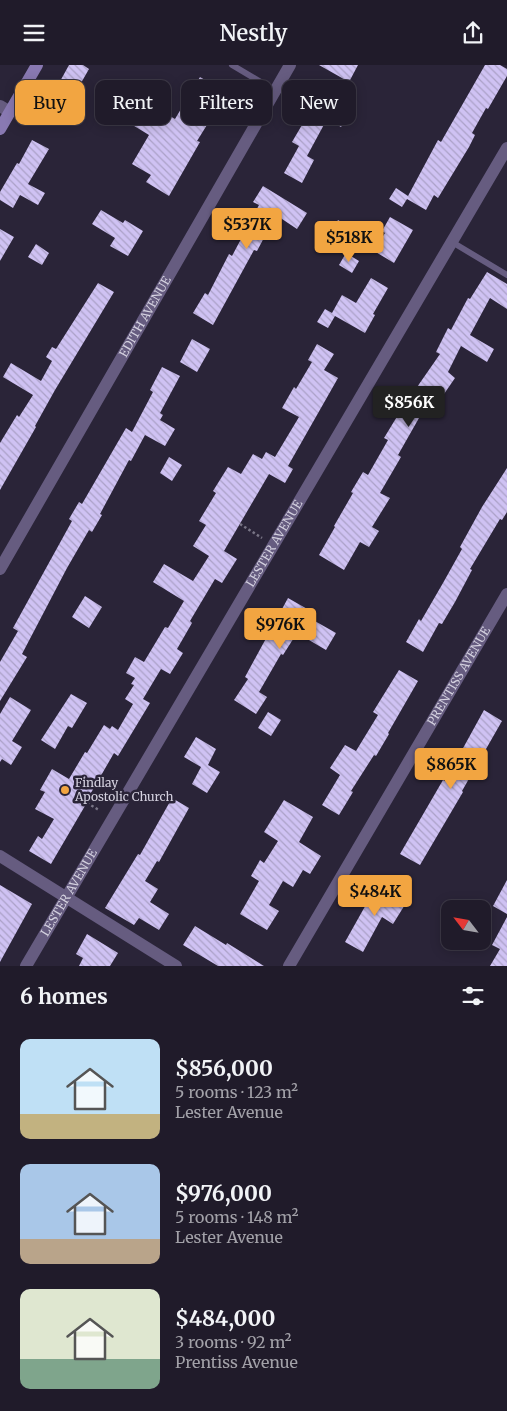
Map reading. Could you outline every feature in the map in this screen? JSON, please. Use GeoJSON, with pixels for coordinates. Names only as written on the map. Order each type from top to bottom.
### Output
{"type":"FeatureCollection","features":[{"type":"Feature","properties":{"kind":"street"},"geometry":{"type":"LineString","coordinates":[[0,129],[5,109],[37,65]]}},
{"type":"Feature","properties":{"kind":"street","name":"EDITH AVENUE"},"geometry":{"type":"LineString","coordinates":[[0,569],[290,65]]}},
{"type":"Feature","properties":{"kind":"street","name":"LESTER AVENUE"},"geometry":{"type":"LineString","coordinates":[[26,966],[507,148]]}},
{"type":"Feature","properties":{"kind":"street","name":"PRENTISS AVENUE"},"geometry":{"type":"LineString","coordinates":[[289,966],[507,593]]}},
{"type":"Feature","properties":{"kind":"street"},"geometry":{"type":"LineString","coordinates":[[0,856],[176,966]]}},
{"type":"Feature","properties":{"kind":"lane"},"geometry":{"type":"LineString","coordinates":[[232,65],[276,91]]}},
{"type":"Feature","properties":{"kind":"lane"},"geometry":{"type":"LineString","coordinates":[[452,241],[507,275]]}},
{"type":"Feature","properties":{"kind":"path"},"geometry":{"type":"LineString","coordinates":[[240,524],[274,545]]}},
{"type":"Feature","properties":{"kind":"path"},"geometry":{"type":"LineString","coordinates":[[88,803],[99,810]]}},
{"type":"Feature","properties":{"kind":"building"},"geometry":{"type":"Polygon","coordinates":[[[69,65],[83,65],[89,69],[83,80],[61,80],[69,65]]]}},
{"type":"Feature","properties":{"kind":"building"},"geometry":{"type":"Polygon","coordinates":[[[319,65],[358,65],[350,80],[345,80],[319,65]]]}},
{"type":"Feature","properties":{"kind":"building"},"geometry":{"type":"Polygon","coordinates":[[[485,65],[500,65],[507,69],[507,76],[488,109],[486,108],[472,133],[475,135],[469,147],[438,198],[434,195],[426,210],[407,199],[402,207],[389,199],[396,188],[408,196],[438,140],[441,142],[485,65]]]}},
{"type":"Feature","properties":{"kind":"building"},"geometry":{"type":"Polygon","coordinates":[[[181,109],[181,125],[207,125],[197,141],[200,142],[169,196],[146,182],[151,175],[132,164],[149,135],[133,125],[171,125],[171,117],[175,119],[181,109]]]}},
{"type":"Feature","properties":{"kind":"building"},"geometry":{"type":"Polygon","coordinates":[[[302,125],[324,125],[307,156],[314,160],[302,183],[284,173],[299,146],[292,142],[302,125]]]}},
{"type":"Feature","properties":{"kind":"building"},"geometry":{"type":"Polygon","coordinates":[[[32,140],[49,149],[28,184],[45,193],[38,205],[20,195],[13,208],[0,200],[0,192],[17,163],[19,164],[32,140]]]}},
{"type":"Feature","properties":{"kind":"building"},"geometry":{"type":"Polygon","coordinates":[[[263,186],[307,213],[297,229],[276,215],[257,251],[254,250],[213,325],[193,313],[205,293],[208,295],[229,254],[232,256],[259,205],[253,202],[263,186]]]}},
{"type":"Feature","properties":{"kind":"building"},"geometry":{"type":"Polygon","coordinates":[[[101,210],[123,223],[125,220],[143,231],[128,256],[110,246],[115,238],[92,224],[101,210]]]}},
{"type":"Feature","properties":{"kind":"building"},"geometry":{"type":"Polygon","coordinates":[[[390,217],[413,230],[394,263],[374,251],[385,233],[382,231],[390,217]]]}},
{"type":"Feature","properties":{"kind":"building"},"geometry":{"type":"Polygon","coordinates":[[[338,220],[358,232],[347,251],[327,239],[338,220]]]}},
{"type":"Feature","properties":{"kind":"building"},"geometry":{"type":"Polygon","coordinates":[[[0,229],[14,237],[0,261],[0,229]]]}},
{"type":"Feature","properties":{"kind":"building"},"geometry":{"type":"Polygon","coordinates":[[[36,244],[49,253],[42,265],[28,257],[36,244]]]}},
{"type":"Feature","properties":{"kind":"building"},"geometry":{"type":"Polygon","coordinates":[[[346,253],[359,261],[352,273],[339,265],[346,253]]]}},
{"type":"Feature","properties":{"kind":"building"},"geometry":{"type":"Polygon","coordinates":[[[487,272],[507,284],[507,309],[490,298],[470,335],[494,349],[487,362],[461,346],[448,372],[455,378],[444,394],[436,388],[398,455],[401,457],[380,493],[390,498],[372,527],[379,531],[369,547],[360,542],[344,570],[319,555],[363,472],[368,475],[388,440],[384,438],[413,389],[415,390],[440,354],[436,352],[448,328],[451,330],[468,298],[470,299],[487,272]]]}},
{"type":"Feature","properties":{"kind":"building"},"geometry":{"type":"Polygon","coordinates":[[[371,278],[388,288],[373,314],[375,315],[365,333],[335,316],[328,328],[317,322],[325,309],[332,313],[342,295],[356,303],[371,278]]]}},
{"type":"Feature","properties":{"kind":"building"},"geometry":{"type":"Polygon","coordinates":[[[98,283],[114,292],[55,390],[0,490],[0,443],[17,415],[19,417],[33,395],[3,377],[11,363],[41,381],[52,361],[46,357],[52,347],[56,349],[98,283]]]}},
{"type":"Feature","properties":{"kind":"building"},"geometry":{"type":"Polygon","coordinates":[[[192,339],[210,349],[197,372],[180,362],[192,339]]]}},
{"type":"Feature","properties":{"kind":"building"},"geometry":{"type":"Polygon","coordinates":[[[317,344],[334,354],[324,370],[338,378],[288,466],[293,469],[285,483],[269,474],[224,551],[237,559],[222,583],[215,579],[190,621],[192,623],[177,649],[183,653],[170,674],[161,669],[143,699],[150,703],[118,756],[114,753],[51,864],[29,851],[38,836],[42,839],[54,819],[35,809],[45,792],[40,790],[52,769],[69,779],[104,725],[110,729],[112,726],[118,730],[133,704],[125,699],[134,685],[131,684],[135,678],[126,673],[135,657],[144,662],[165,627],[168,628],[184,601],[153,582],[164,564],[193,581],[209,556],[193,546],[206,525],[199,521],[216,493],[213,491],[228,467],[241,474],[253,454],[262,459],[266,452],[275,457],[299,417],[282,408],[312,362],[308,360],[317,344]]]}},
{"type":"Feature","properties":{"kind":"building"},"geometry":{"type":"Polygon","coordinates":[[[162,367],[180,376],[160,413],[163,415],[160,420],[175,429],[165,446],[145,435],[131,461],[129,460],[100,514],[102,515],[92,532],[89,530],[67,568],[22,654],[27,657],[0,701],[0,662],[18,631],[13,628],[72,521],[69,519],[79,502],[82,504],[126,428],[132,432],[153,392],[150,390],[162,367]]]}},
{"type":"Feature","properties":{"kind":"building"},"geometry":{"type":"Polygon","coordinates":[[[169,457],[182,465],[172,481],[160,473],[169,457]]]}},
{"type":"Feature","properties":{"kind":"building"},"geometry":{"type":"Polygon","coordinates":[[[507,468],[507,512],[502,520],[500,519],[470,569],[472,570],[455,602],[442,624],[439,623],[423,652],[406,642],[419,619],[421,621],[462,549],[460,547],[482,507],[507,468]]]}},
{"type":"Feature","properties":{"kind":"building"},"geometry":{"type":"Polygon","coordinates":[[[85,596],[102,607],[89,628],[72,617],[85,596]]]}},
{"type":"Feature","properties":{"kind":"building"},"geometry":{"type":"Polygon","coordinates":[[[288,598],[309,610],[306,616],[336,633],[326,650],[297,633],[283,655],[281,654],[259,692],[267,697],[256,714],[234,700],[248,679],[245,677],[288,598]]]}},
{"type":"Feature","properties":{"kind":"building"},"geometry":{"type":"Polygon","coordinates":[[[399,670],[418,681],[389,734],[351,791],[353,792],[339,815],[322,805],[340,775],[330,768],[345,745],[356,751],[378,715],[373,712],[399,670]]]}},
{"type":"Feature","properties":{"kind":"building"},"geometry":{"type":"Polygon","coordinates":[[[71,694],[87,703],[72,728],[68,726],[55,749],[41,740],[71,694]]]}},
{"type":"Feature","properties":{"kind":"building"},"geometry":{"type":"Polygon","coordinates":[[[10,697],[31,710],[12,741],[22,747],[11,765],[2,759],[0,762],[0,714],[10,697]]]}},
{"type":"Feature","properties":{"kind":"building"},"geometry":{"type":"Polygon","coordinates":[[[484,710],[502,721],[420,865],[400,854],[443,780],[445,781],[484,710]]]}},
{"type":"Feature","properties":{"kind":"building"},"geometry":{"type":"Polygon","coordinates":[[[268,712],[281,720],[271,736],[258,728],[268,712]]]}},
{"type":"Feature","properties":{"kind":"building"},"geometry":{"type":"Polygon","coordinates":[[[196,737],[216,749],[208,765],[220,772],[207,793],[192,784],[201,767],[184,757],[196,737]]]}},
{"type":"Feature","properties":{"kind":"building"},"geometry":{"type":"Polygon","coordinates":[[[172,798],[189,808],[159,862],[157,861],[145,881],[158,889],[150,902],[169,914],[159,930],[139,918],[134,925],[105,908],[138,854],[140,855],[172,798]]]}},
{"type":"Feature","properties":{"kind":"building"},"geometry":{"type":"Polygon","coordinates":[[[284,800],[313,817],[299,842],[321,856],[310,874],[303,870],[293,887],[283,881],[269,905],[279,911],[267,930],[240,914],[259,881],[251,876],[260,860],[264,863],[278,841],[264,832],[284,800]]]}},
{"type":"Feature","properties":{"kind":"building"},"geometry":{"type":"Polygon","coordinates":[[[507,880],[507,914],[493,906],[507,880]]]}},
{"type":"Feature","properties":{"kind":"building"},"geometry":{"type":"Polygon","coordinates":[[[0,885],[32,904],[0,962],[0,885]]]}},
{"type":"Feature","properties":{"kind":"building"},"geometry":{"type":"Polygon","coordinates":[[[377,885],[406,903],[393,924],[382,917],[363,952],[345,942],[377,885]]]}},
{"type":"Feature","properties":{"kind":"building"},"geometry":{"type":"Polygon","coordinates":[[[507,917],[507,966],[490,966],[500,949],[492,945],[507,917]]]}},
{"type":"Feature","properties":{"kind":"building"},"geometry":{"type":"Polygon","coordinates":[[[195,926],[264,966],[218,966],[183,945],[195,926]]]}},
{"type":"Feature","properties":{"kind":"building"},"geometry":{"type":"Polygon","coordinates":[[[87,934],[118,953],[110,966],[79,966],[83,958],[76,954],[87,934]]]}},
{"type":"Feature","properties":{"kind":"place","name":"Findlay Apostolic Church"},"geometry":{"type":"Point","coordinates":[65,790]}}]}
